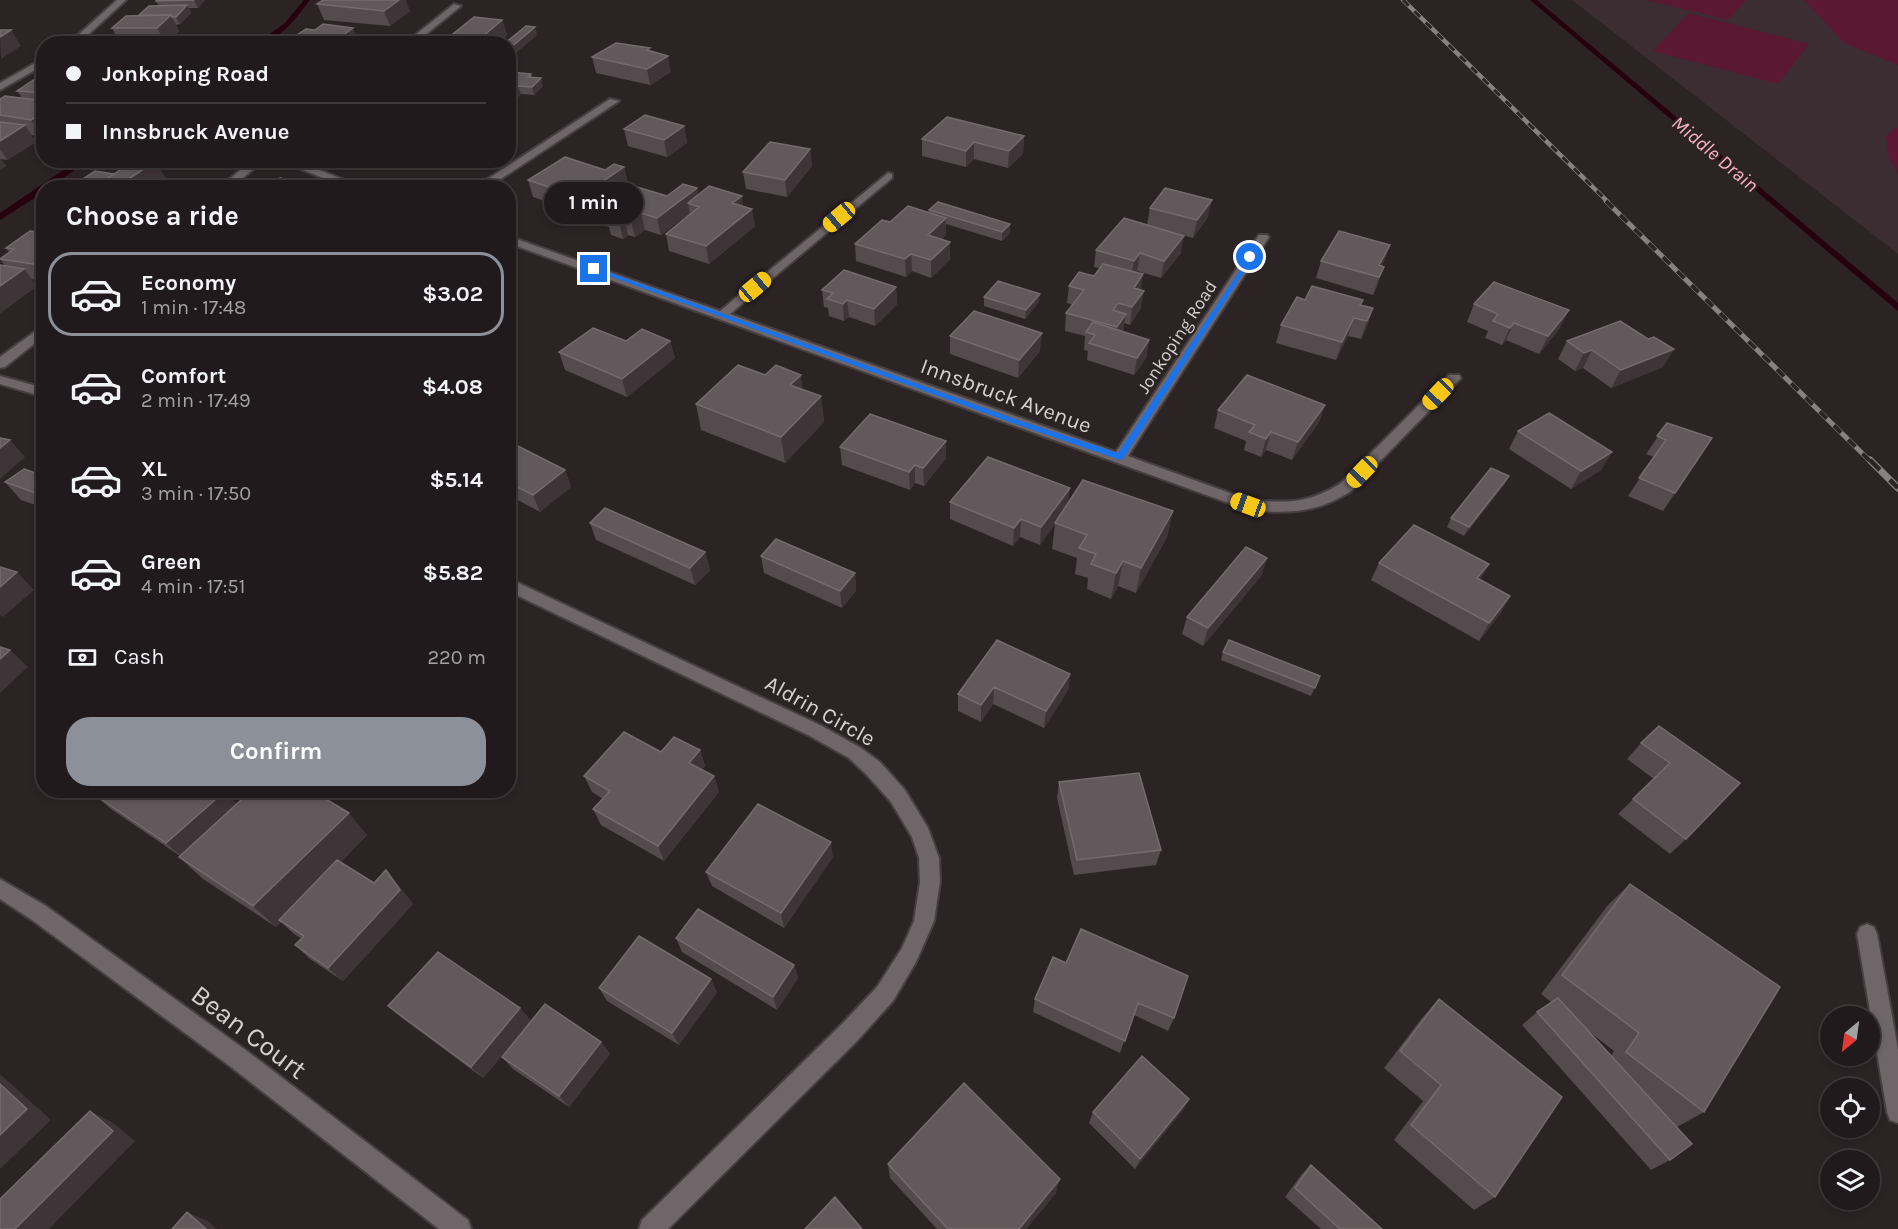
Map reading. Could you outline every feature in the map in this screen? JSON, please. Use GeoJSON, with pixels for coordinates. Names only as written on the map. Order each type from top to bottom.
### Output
{"type":"FeatureCollection","features":[{"type":"Feature","properties":{"kind":"street"},"geometry":{"type":"LineString","coordinates":[[81,36],[122,0]]}},
{"type":"Feature","properties":{"kind":"street"},"geometry":{"type":"LineString","coordinates":[[418,36],[457,6]]}},
{"type":"Feature","properties":{"kind":"street"},"geometry":{"type":"LineString","coordinates":[[0,87],[36,66]]}},
{"type":"Feature","properties":{"kind":"street"},"geometry":{"type":"LineString","coordinates":[[516,164],[614,101]]}},
{"type":"Feature","properties":{"kind":"street"},"geometry":{"type":"LineString","coordinates":[[234,180],[249,168]]}},
{"type":"Feature","properties":{"kind":"street"},"geometry":{"type":"LineString","coordinates":[[305,168],[338,180]]}},
{"type":"Feature","properties":{"kind":"street"},"geometry":{"type":"LineString","coordinates":[[491,180],[510,168]]}},
{"type":"Feature","properties":{"kind":"street"},"geometry":{"type":"LineString","coordinates":[[722,315],[888,176]]}},
{"type":"Feature","properties":{"kind":"street","name":"Jonkoping Road"},"geometry":{"type":"LineString","coordinates":[[1120,457],[1263,237]]}},
{"type":"Feature","properties":{"kind":"street","name":"Innsbruck Avenue"},"geometry":{"type":"LineString","coordinates":[[516,242],[1015,422],[1120,457],[1248,505],[1277,508],[1313,506],[1331,499],[1346,488],[1454,378]]}},
{"type":"Feature","properties":{"kind":"street"},"geometry":{"type":"LineString","coordinates":[[0,364],[36,335]]}},
{"type":"Feature","properties":{"kind":"street"},"geometry":{"type":"LineString","coordinates":[[0,380],[36,391]]}},
{"type":"Feature","properties":{"kind":"street","name":"Aldrin Circle"},"geometry":{"type":"LineString","coordinates":[[516,588],[816,731],[855,753],[873,768],[898,796],[921,834],[929,858],[930,882],[924,921],[909,955],[885,994],[849,1033],[651,1229]]}},
{"type":"Feature","properties":{"kind":"street","name":"Bean Court"},"geometry":{"type":"LineString","coordinates":[[0,888],[39,913],[239,1059],[459,1229]]}},
{"type":"Feature","properties":{"kind":"street"},"geometry":{"type":"LineString","coordinates":[[1867,934],[1898,1112]]}},
{"type":"Feature","properties":{"kind":"shaded area"},"geometry":{"type":"Polygon","coordinates":[[[1572,0],[1898,0],[1898,254],[1572,0]]]}},
{"type":"Feature","properties":{"kind":"shaded area"},"geometry":{"type":"Polygon","coordinates":[[[1647,0],[1746,0],[1728,20],[1647,0]]]}},
{"type":"Feature","properties":{"kind":"shaded area"},"geometry":{"type":"Polygon","coordinates":[[[1804,0],[1898,0],[1898,65],[1844,43],[1804,0]]]}},
{"type":"Feature","properties":{"kind":"shaded area"},"geometry":{"type":"Polygon","coordinates":[[[1689,13],[1809,44],[1778,84],[1653,51],[1689,13]]]}},
{"type":"Feature","properties":{"kind":"shaded area"},"geometry":{"type":"Polygon","coordinates":[[[1894,128],[1898,128],[1898,174],[1889,158],[1886,137],[1894,128]]]}},
{"type":"Feature","properties":{"kind":"building"},"geometry":{"type":"Polygon","coordinates":[[[323,0],[399,0],[384,11],[317,4],[323,0]]]}},
{"type":"Feature","properties":{"kind":"building"},"geometry":{"type":"Polygon","coordinates":[[[187,5],[176,17],[139,15],[149,6],[187,5]]]}},
{"type":"Feature","properties":{"kind":"building"},"geometry":{"type":"Polygon","coordinates":[[[171,15],[157,28],[112,28],[126,16],[171,15]]]}},
{"type":"Feature","properties":{"kind":"building"},"geometry":{"type":"Polygon","coordinates":[[[474,17],[502,20],[483,36],[453,34],[474,17]]]}},
{"type":"Feature","properties":{"kind":"building"},"geometry":{"type":"Polygon","coordinates":[[[323,24],[353,28],[342,36],[296,36],[306,29],[315,30],[323,24]]]}},
{"type":"Feature","properties":{"kind":"building"},"geometry":{"type":"Polygon","coordinates":[[[526,26],[535,27],[516,43],[516,36],[514,36],[526,26]]]}},
{"type":"Feature","properties":{"kind":"building"},"geometry":{"type":"Polygon","coordinates":[[[0,30],[11,30],[0,37],[0,30]]]}},
{"type":"Feature","properties":{"kind":"building"},"geometry":{"type":"Polygon","coordinates":[[[616,43],[650,48],[647,50],[668,56],[647,69],[592,57],[616,43]]]}},
{"type":"Feature","properties":{"kind":"building"},"geometry":{"type":"Polygon","coordinates":[[[516,72],[531,74],[528,77],[541,78],[532,87],[518,86],[516,88],[516,72]]]}},
{"type":"Feature","properties":{"kind":"building"},"geometry":{"type":"Polygon","coordinates":[[[36,78],[36,92],[17,91],[36,78]]]}},
{"type":"Feature","properties":{"kind":"building"},"geometry":{"type":"Polygon","coordinates":[[[5,96],[36,100],[36,117],[31,120],[0,115],[0,99],[5,96]]]}},
{"type":"Feature","properties":{"kind":"building"},"geometry":{"type":"Polygon","coordinates":[[[645,115],[684,126],[664,140],[624,129],[645,115]]]}},
{"type":"Feature","properties":{"kind":"building"},"geometry":{"type":"Polygon","coordinates":[[[947,117],[1024,136],[1009,151],[974,142],[966,151],[922,139],[947,117]]]}},
{"type":"Feature","properties":{"kind":"building"},"geometry":{"type":"Polygon","coordinates":[[[0,122],[25,125],[0,141],[0,122]]]}},
{"type":"Feature","properties":{"kind":"building"},"geometry":{"type":"Polygon","coordinates":[[[770,142],[810,149],[785,180],[743,172],[770,142]]]}},
{"type":"Feature","properties":{"kind":"building"},"geometry":{"type":"Polygon","coordinates":[[[565,157],[605,170],[614,164],[624,167],[590,190],[581,187],[570,194],[528,180],[565,157]]]}},
{"type":"Feature","properties":{"kind":"building"},"geometry":{"type":"Polygon","coordinates":[[[123,168],[145,168],[127,180],[105,180],[123,168]]]}},
{"type":"Feature","properties":{"kind":"building"},"geometry":{"type":"Polygon","coordinates":[[[95,171],[114,174],[105,180],[81,180],[95,171]]]}},
{"type":"Feature","properties":{"kind":"building"},"geometry":{"type":"Polygon","coordinates":[[[617,181],[667,196],[683,184],[697,188],[657,218],[641,213],[631,220],[624,218],[619,222],[607,218],[614,213],[584,204],[617,181]]]}},
{"type":"Feature","properties":{"kind":"building"},"geometry":{"type":"Polygon","coordinates":[[[709,186],[742,196],[732,203],[752,209],[706,246],[666,234],[699,207],[688,203],[709,186]]]}},
{"type":"Feature","properties":{"kind":"building"},"geometry":{"type":"Polygon","coordinates":[[[1165,188],[1212,200],[1197,220],[1150,208],[1165,188]]]}},
{"type":"Feature","properties":{"kind":"building"},"geometry":{"type":"Polygon","coordinates":[[[938,202],[1010,224],[1002,232],[929,210],[938,202]]]}},
{"type":"Feature","properties":{"kind":"building"},"geometry":{"type":"Polygon","coordinates":[[[908,206],[946,218],[928,235],[950,242],[931,260],[911,254],[905,259],[855,244],[882,220],[890,222],[908,206]]]}},
{"type":"Feature","properties":{"kind":"building"},"geometry":{"type":"Polygon","coordinates":[[[1124,218],[1184,236],[1164,261],[1140,253],[1134,261],[1096,250],[1124,218]]]}},
{"type":"Feature","properties":{"kind":"building"},"geometry":{"type":"Polygon","coordinates":[[[30,231],[36,232],[36,265],[0,259],[14,249],[6,248],[30,231]]]}},
{"type":"Feature","properties":{"kind":"building"},"geometry":{"type":"Polygon","coordinates":[[[1339,231],[1390,245],[1379,265],[1384,267],[1379,277],[1321,261],[1339,231]]]}},
{"type":"Feature","properties":{"kind":"building"},"geometry":{"type":"Polygon","coordinates":[[[1103,264],[1143,274],[1134,288],[1144,291],[1132,307],[1118,303],[1113,310],[1126,314],[1117,327],[1066,313],[1084,290],[1069,286],[1079,272],[1094,276],[1103,264]]]}},
{"type":"Feature","properties":{"kind":"building"},"geometry":{"type":"Polygon","coordinates":[[[0,265],[24,269],[0,286],[0,265]]]}},
{"type":"Feature","properties":{"kind":"building"},"geometry":{"type":"Polygon","coordinates":[[[844,270],[896,287],[874,309],[847,300],[843,304],[827,299],[833,293],[822,290],[844,270]]]}},
{"type":"Feature","properties":{"kind":"building"},"geometry":{"type":"Polygon","coordinates":[[[998,281],[1040,294],[1026,310],[984,297],[998,281]]]}},
{"type":"Feature","properties":{"kind":"building"},"geometry":{"type":"Polygon","coordinates":[[[1494,282],[1569,310],[1548,336],[1514,323],[1510,328],[1493,321],[1498,314],[1474,304],[1494,282]]]}},
{"type":"Feature","properties":{"kind":"building"},"geometry":{"type":"Polygon","coordinates":[[[1312,286],[1363,300],[1360,305],[1373,308],[1367,321],[1354,318],[1342,342],[1281,325],[1297,297],[1305,300],[1312,286]]]}},
{"type":"Feature","properties":{"kind":"building"},"geometry":{"type":"Polygon","coordinates":[[[974,311],[1042,333],[1019,360],[950,336],[974,311]]]}},
{"type":"Feature","properties":{"kind":"building"},"geometry":{"type":"Polygon","coordinates":[[[1620,321],[1648,339],[1654,337],[1674,349],[1621,370],[1592,350],[1584,353],[1567,341],[1620,321]]]}},
{"type":"Feature","properties":{"kind":"building"},"geometry":{"type":"Polygon","coordinates":[[[1093,322],[1149,340],[1137,358],[1089,343],[1095,335],[1086,332],[1093,322]]]}},
{"type":"Feature","properties":{"kind":"building"},"geometry":{"type":"Polygon","coordinates":[[[593,328],[626,341],[642,329],[670,341],[622,379],[559,352],[593,328]]]}},
{"type":"Feature","properties":{"kind":"building"},"geometry":{"type":"Polygon","coordinates":[[[738,365],[765,375],[776,365],[801,375],[790,385],[821,396],[781,437],[696,404],[738,365]]]}},
{"type":"Feature","properties":{"kind":"building"},"geometry":{"type":"Polygon","coordinates":[[[1247,375],[1325,405],[1298,442],[1271,432],[1266,439],[1249,432],[1255,425],[1218,410],[1247,375]]]}},
{"type":"Feature","properties":{"kind":"building"},"geometry":{"type":"Polygon","coordinates":[[[1549,413],[1612,452],[1581,471],[1518,431],[1549,413]]]}},
{"type":"Feature","properties":{"kind":"building"},"geometry":{"type":"Polygon","coordinates":[[[870,414],[946,441],[923,468],[915,465],[909,472],[840,447],[870,414]]]}},
{"type":"Feature","properties":{"kind":"building"},"geometry":{"type":"Polygon","coordinates":[[[1667,423],[1712,438],[1675,493],[1639,478],[1666,440],[1657,436],[1667,423]]]}},
{"type":"Feature","properties":{"kind":"building"},"geometry":{"type":"Polygon","coordinates":[[[0,438],[10,440],[0,448],[0,438]]]}},
{"type":"Feature","properties":{"kind":"building"},"geometry":{"type":"Polygon","coordinates":[[[516,445],[565,470],[533,495],[516,486],[516,445]]]}},
{"type":"Feature","properties":{"kind":"building"},"geometry":{"type":"Polygon","coordinates":[[[988,457],[1070,488],[1041,527],[1021,519],[1014,528],[950,502],[988,457]]]}},
{"type":"Feature","properties":{"kind":"building"},"geometry":{"type":"Polygon","coordinates":[[[1491,468],[1509,476],[1469,527],[1451,518],[1491,468]]]}},
{"type":"Feature","properties":{"kind":"building"},"geometry":{"type":"Polygon","coordinates":[[[24,469],[36,473],[36,493],[5,482],[24,469]]]}},
{"type":"Feature","properties":{"kind":"building"},"geometry":{"type":"Polygon","coordinates":[[[1083,480],[1173,511],[1141,568],[1123,561],[1116,573],[1091,564],[1096,554],[1079,548],[1087,535],[1055,523],[1083,480]]]}},
{"type":"Feature","properties":{"kind":"building"},"geometry":{"type":"Polygon","coordinates":[[[605,508],[705,552],[690,568],[590,523],[605,508]]]}},
{"type":"Feature","properties":{"kind":"building"},"geometry":{"type":"Polygon","coordinates":[[[1414,525],[1489,564],[1477,578],[1510,596],[1489,623],[1379,563],[1414,525]]]}},
{"type":"Feature","properties":{"kind":"building"},"geometry":{"type":"Polygon","coordinates":[[[776,539],[855,573],[840,591],[761,556],[776,539]]]}},
{"type":"Feature","properties":{"kind":"building"},"geometry":{"type":"Polygon","coordinates":[[[1246,547],[1267,558],[1208,628],[1187,617],[1246,547]]]}},
{"type":"Feature","properties":{"kind":"building"},"geometry":{"type":"Polygon","coordinates":[[[0,567],[17,572],[0,587],[0,567]]]}},
{"type":"Feature","properties":{"kind":"building"},"geometry":{"type":"Polygon","coordinates":[[[997,640],[1070,674],[1046,711],[994,687],[981,705],[958,694],[997,640]]]}},
{"type":"Feature","properties":{"kind":"building"},"geometry":{"type":"Polygon","coordinates":[[[1229,640],[1320,676],[1315,688],[1223,652],[1229,640]]]}},
{"type":"Feature","properties":{"kind":"building"},"geometry":{"type":"Polygon","coordinates":[[[0,647],[10,650],[0,659],[0,647]]]}},
{"type":"Feature","properties":{"kind":"building"},"geometry":{"type":"Polygon","coordinates":[[[1659,726],[1740,783],[1686,839],[1633,799],[1670,763],[1641,743],[1659,726]]]}},
{"type":"Feature","properties":{"kind":"building"},"geometry":{"type":"Polygon","coordinates":[[[624,732],[661,752],[674,737],[700,750],[689,763],[714,776],[658,846],[593,809],[610,791],[584,776],[624,732]]]}},
{"type":"Feature","properties":{"kind":"building"},"geometry":{"type":"Polygon","coordinates":[[[1139,773],[1161,850],[1077,860],[1059,782],[1139,773]]]}},
{"type":"Feature","properties":{"kind":"building"},"geometry":{"type":"Polygon","coordinates":[[[99,798],[217,798],[166,843],[99,798]]]}},
{"type":"Feature","properties":{"kind":"building"},"geometry":{"type":"Polygon","coordinates":[[[243,798],[324,798],[349,813],[253,906],[179,857],[243,798]]]}},
{"type":"Feature","properties":{"kind":"building"},"geometry":{"type":"Polygon","coordinates":[[[758,804],[831,842],[781,913],[706,872],[758,804]]]}},
{"type":"Feature","properties":{"kind":"building"},"geometry":{"type":"Polygon","coordinates":[[[337,860],[374,883],[386,870],[400,890],[328,968],[295,945],[304,936],[279,920],[337,860]]]}},
{"type":"Feature","properties":{"kind":"building"},"geometry":{"type":"Polygon","coordinates":[[[1630,884],[1780,987],[1704,1112],[1626,1052],[1639,1033],[1562,975],[1630,884]]]}},
{"type":"Feature","properties":{"kind":"building"},"geometry":{"type":"Polygon","coordinates":[[[698,909],[794,965],[773,997],[676,938],[698,909]]]}},
{"type":"Feature","properties":{"kind":"building"},"geometry":{"type":"Polygon","coordinates":[[[1081,929],[1188,976],[1174,1018],[1138,1003],[1125,1041],[1035,999],[1053,957],[1066,963],[1081,929]]]}},
{"type":"Feature","properties":{"kind":"building"},"geometry":{"type":"Polygon","coordinates":[[[639,936],[711,979],[672,1033],[599,988],[639,936]]]}},
{"type":"Feature","properties":{"kind":"building"},"geometry":{"type":"Polygon","coordinates":[[[438,952],[520,1008],[471,1067],[388,1006],[438,952]]]}},
{"type":"Feature","properties":{"kind":"building"},"geometry":{"type":"Polygon","coordinates":[[[1558,998],[1692,1144],[1670,1160],[1537,1012],[1558,998]]]}},
{"type":"Feature","properties":{"kind":"building"},"geometry":{"type":"Polygon","coordinates":[[[1439,999],[1562,1097],[1495,1197],[1411,1125],[1441,1085],[1400,1051],[1439,999]]]}},
{"type":"Feature","properties":{"kind":"building"},"geometry":{"type":"Polygon","coordinates":[[[545,1004],[601,1042],[559,1096],[502,1057],[545,1004]]]}},
{"type":"Feature","properties":{"kind":"building"},"geometry":{"type":"Polygon","coordinates":[[[1142,1056],[1189,1099],[1140,1159],[1093,1112],[1142,1056]]]}},
{"type":"Feature","properties":{"kind":"building"},"geometry":{"type":"Polygon","coordinates":[[[964,1083],[1060,1179],[1019,1229],[948,1229],[888,1164],[964,1083]]]}},
{"type":"Feature","properties":{"kind":"building"},"geometry":{"type":"Polygon","coordinates":[[[0,1084],[27,1109],[0,1135],[0,1084]]]}},
{"type":"Feature","properties":{"kind":"building"},"geometry":{"type":"Polygon","coordinates":[[[90,1111],[113,1131],[15,1229],[0,1229],[0,1199],[90,1111]]]}},
{"type":"Feature","properties":{"kind":"building"},"geometry":{"type":"Polygon","coordinates":[[[1311,1165],[1382,1229],[1340,1229],[1295,1188],[1311,1165]]]}},
{"type":"Feature","properties":{"kind":"building"},"geometry":{"type":"Polygon","coordinates":[[[835,1197],[862,1229],[805,1229],[835,1197]]]}},
{"type":"Feature","properties":{"kind":"building"},"geometry":{"type":"Polygon","coordinates":[[[187,1212],[206,1229],[172,1229],[187,1212]]]}},
{"type":"Feature","properties":{"kind":"waterway"},"geometry":{"type":"LineString","coordinates":[[270,36],[286,25],[307,0]]}},
{"type":"Feature","properties":{"kind":"waterway","name":"Middle Drain"},"geometry":{"type":"LineString","coordinates":[[1533,0],[1898,308]]}},
{"type":"Feature","properties":{"kind":"waterway"},"geometry":{"type":"LineString","coordinates":[[55,180],[73,168]]}},
{"type":"Feature","properties":{"kind":"waterway"},"geometry":{"type":"LineString","coordinates":[[0,217],[36,193]]}},
{"type":"Feature","properties":{"kind":"railway"},"geometry":{"type":"LineString","coordinates":[[1403,0],[1608,202]]}},
{"type":"Feature","properties":{"kind":"railway"},"geometry":{"type":"LineString","coordinates":[[1606,201],[1871,462]]}},
{"type":"Feature","properties":{"kind":"railway"},"geometry":{"type":"LineString","coordinates":[[1870,460],[1898,488]]}},
{"type":"Feature","properties":{"kind":"route"},"geometry":{"type":"LineString","coordinates":[[594,269],[1015,422],[1120,457],[1250,257]]}}]}
